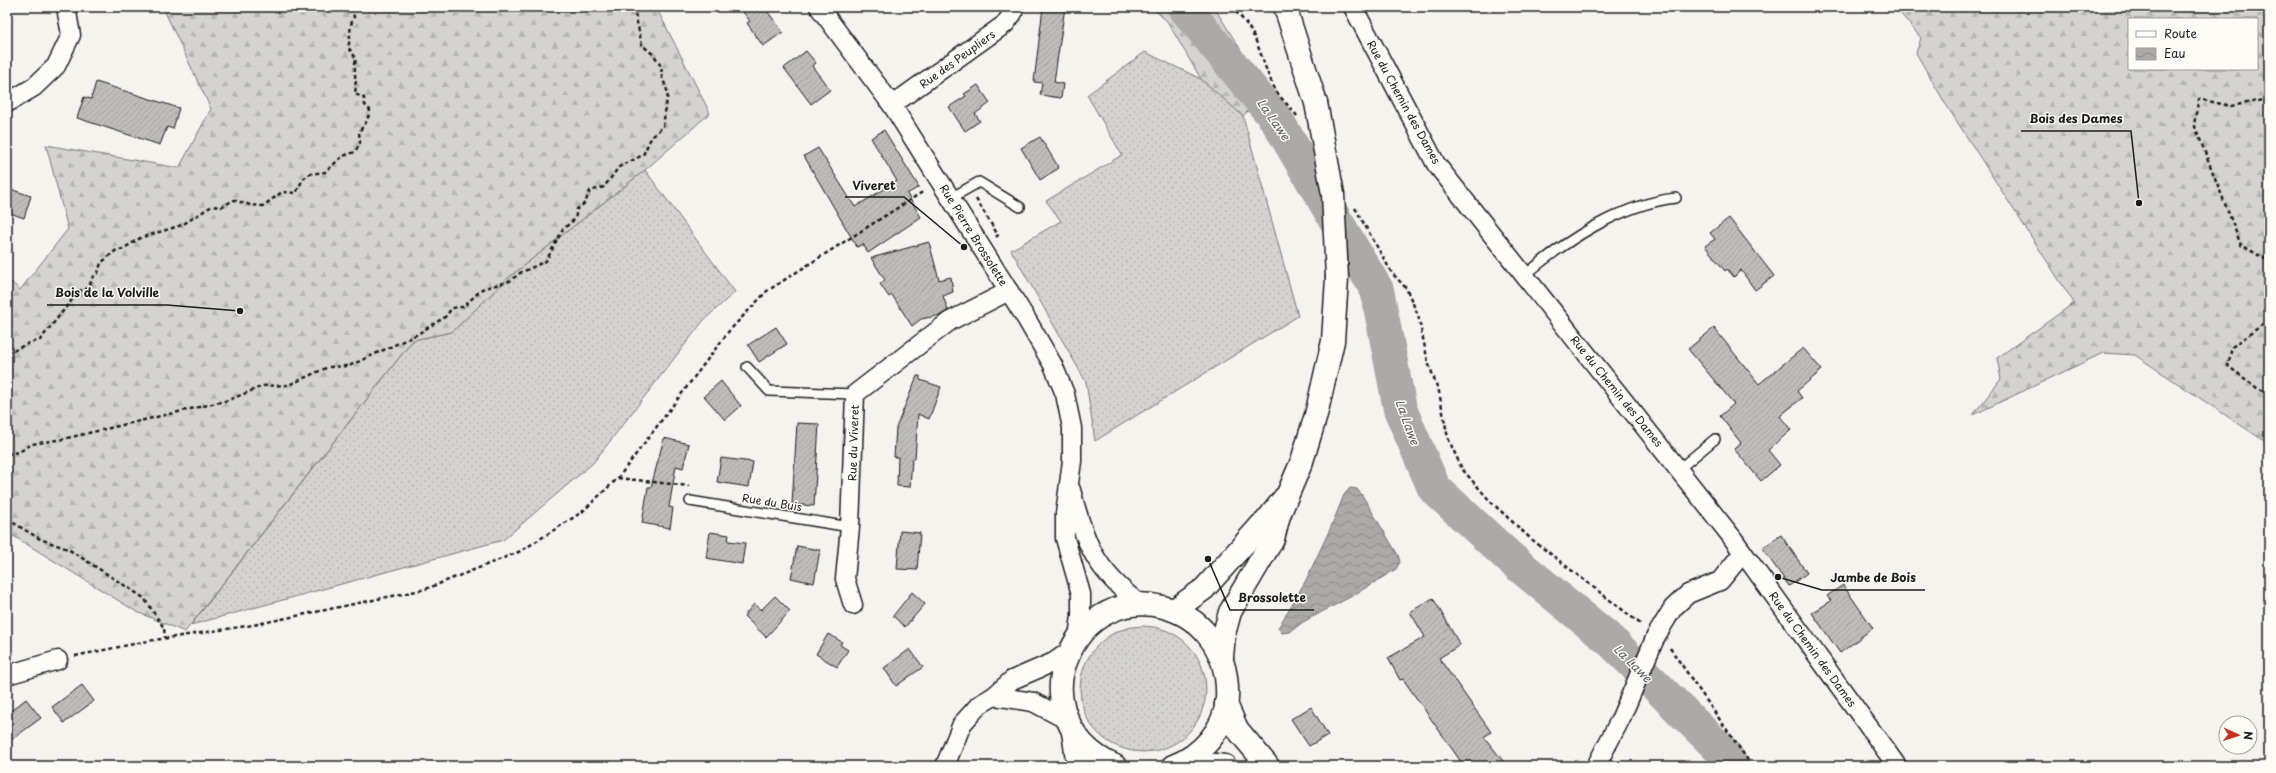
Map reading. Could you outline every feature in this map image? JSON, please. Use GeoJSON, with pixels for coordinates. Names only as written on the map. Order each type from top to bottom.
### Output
{"type":"FeatureCollection","features":[{"type":"Feature","properties":{"kind":"main road"},"geometry":{"type":"LineString","coordinates":[[1222,657],[1224,634],[1230,612],[1273,539],[1279,515],[1297,476],[1316,414],[1333,341],[1337,278],[1333,194],[1316,103],[1285,7]]}},
{"type":"Feature","properties":{"kind":"main road"},"geometry":{"type":"LineString","coordinates":[[1169,608],[1204,589],[1261,525],[1279,515]]}},
{"type":"Feature","properties":{"kind":"main road"},"geometry":{"type":"LineString","coordinates":[[1078,766],[1070,726],[1062,703],[1061,685],[1063,668],[1074,644],[1099,618],[1126,606],[1141,605],[1169,608],[1190,618],[1203,629],[1214,642],[1222,657],[1228,680],[1226,704],[1216,731],[1196,754],[1179,764]]}},
{"type":"Feature","properties":{"kind":"main road"},"geometry":{"type":"LineString","coordinates":[[1226,704],[1244,738],[1268,766]]}},
{"type":"Feature","properties":{"kind":"main road"},"geometry":{"type":"LineString","coordinates":[[1070,726],[1086,748],[1102,760],[1115,766]]}},
{"type":"Feature","properties":{"kind":"main road"},"geometry":{"type":"LineString","coordinates":[[1179,764],[1225,766]]}},
{"type":"Feature","properties":{"kind":"street"},"geometry":{"type":"LineString","coordinates":[[7,103],[34,87],[56,66],[71,35],[66,7]]}},
{"type":"Feature","properties":{"kind":"street","name":"Rue Pierre Brossolette"},"geometry":{"type":"LineString","coordinates":[[819,7],[892,105],[951,198],[1053,365],[1066,394],[1072,428],[1070,485],[1064,514],[1065,538],[1081,594],[1081,616],[1074,644]]}},
{"type":"Feature","properties":{"kind":"street","name":"Rue des Peupliers"},"geometry":{"type":"LineString","coordinates":[[892,105],[1005,24],[1013,13],[1014,7]]}},
{"type":"Feature","properties":{"kind":"street","name":"Rue du Chemin des Dames"},"geometry":{"type":"LineString","coordinates":[[1353,7],[1436,164],[1731,536],[1742,554],[1770,589],[1897,766]]}},
{"type":"Feature","properties":{"kind":"street","name":"Rue du Viveret"},"geometry":{"type":"LineString","coordinates":[[853,605],[845,579],[850,527],[855,394],[950,321],[1009,292]]}},
{"type":"Feature","properties":{"kind":"street","name":"Rue Pierre Brossolette"},"geometry":{"type":"LineString","coordinates":[[1070,485],[1082,530],[1093,556],[1111,580],[1141,605]]}},
{"type":"Feature","properties":{"kind":"street"},"geometry":{"type":"LineString","coordinates":[[1596,766],[1634,689],[1653,644],[1673,608],[1688,594],[1720,581],[1742,554]]}},
{"type":"Feature","properties":{"kind":"street"},"geometry":{"type":"LineString","coordinates":[[945,766],[962,724],[979,705],[994,696],[1012,680],[1054,662],[1074,644]]}},
{"type":"Feature","properties":{"kind":"street"},"geometry":{"type":"LineString","coordinates":[[7,675],[58,660]]}},
{"type":"Feature","properties":{"kind":"street"},"geometry":{"type":"LineString","coordinates":[[994,696],[1033,702],[1070,726]]}},
{"type":"Feature","properties":{"kind":"lane"},"geometry":{"type":"LineString","coordinates":[[951,198],[979,182],[1020,207]]}},
{"type":"Feature","properties":{"kind":"lane"},"geometry":{"type":"LineString","coordinates":[[1524,276],[1553,252],[1616,215],[1653,200],[1676,198]]}},
{"type":"Feature","properties":{"kind":"lane"},"geometry":{"type":"LineString","coordinates":[[747,367],[769,391],[855,394]]}},
{"type":"Feature","properties":{"kind":"lane"},"geometry":{"type":"LineString","coordinates":[[1679,469],[1715,439]]}},
{"type":"Feature","properties":{"kind":"lane"},"geometry":{"type":"LineString","coordinates":[[1169,608],[1199,584],[1297,476]]}},
{"type":"Feature","properties":{"kind":"lane","name":"Rue du Buis"},"geometry":{"type":"LineString","coordinates":[[690,501],[850,527]]}},
{"type":"Feature","properties":{"kind":"path"},"geometry":{"type":"LineString","coordinates":[[7,354],[29,343],[40,340],[79,291],[90,288],[92,278],[98,273],[101,263],[115,251],[123,249],[140,238],[182,225],[212,206],[221,207],[234,200],[250,205],[263,206],[282,192],[296,193],[304,179],[310,174],[325,172],[343,156],[355,152],[360,143],[359,132],[367,121],[370,110],[365,105],[364,98],[355,94],[357,82],[353,69],[356,58],[348,46],[351,37],[349,26],[354,17],[352,7]]}},
{"type":"Feature","properties":{"kind":"path"},"geometry":{"type":"LineString","coordinates":[[7,454],[19,452],[32,444],[64,439],[136,420],[229,400],[263,386],[289,385],[328,368],[349,366],[416,335],[445,317],[452,308],[463,307],[482,289],[510,281],[520,273],[546,261],[563,230],[574,219],[577,209],[585,202],[590,191],[604,187],[619,168],[642,155],[651,138],[663,126],[668,93],[661,74],[662,68],[654,55],[642,45],[635,13],[630,7]]}},
{"type":"Feature","properties":{"kind":"path"},"geometry":{"type":"LineString","coordinates":[[1230,7],[1244,18],[1262,51],[1274,88],[1300,120]]}},
{"type":"Feature","properties":{"kind":"path"},"geometry":{"type":"LineString","coordinates":[[2269,99],[2230,106],[2199,98],[2194,124],[2241,245],[2269,261]]}},
{"type":"Feature","properties":{"kind":"path"},"geometry":{"type":"LineString","coordinates":[[58,660],[165,638],[253,625],[426,589],[521,551],[582,512],[618,478],[729,331],[767,291],[940,181]]}},
{"type":"Feature","properties":{"kind":"path"},"geometry":{"type":"LineString","coordinates":[[1352,203],[1392,272],[1406,288],[1418,315],[1428,362],[1439,392],[1448,438],[1462,469],[1491,502],[1530,538],[1653,644],[1663,639],[1752,766]]}},
{"type":"Feature","properties":{"kind":"path"},"geometry":{"type":"LineString","coordinates":[[2269,320],[2232,347],[2228,366],[2257,388],[2269,392]]}},
{"type":"Feature","properties":{"kind":"path"},"geometry":{"type":"LineString","coordinates":[[618,478],[692,486],[690,501]]}},
{"type":"Feature","properties":{"kind":"path"},"geometry":{"type":"LineString","coordinates":[[7,519],[40,539],[68,549],[144,598],[164,628],[165,638]]}},
{"type":"Feature","properties":{"kind":"green space"},"geometry":{"type":"Polygon","coordinates":[[[169,7],[656,7],[710,113],[645,170],[508,278],[452,332],[413,340],[185,632],[137,612],[7,532],[7,278],[20,290],[68,229],[46,145],[179,168],[211,109],[165,12],[169,7]]]}},
{"type":"Feature","properties":{"kind":"green space"},"geometry":{"type":"Polygon","coordinates":[[[1151,7],[1214,7],[1267,92],[1243,116],[1201,79],[1167,21],[1151,7]]]}},
{"type":"Feature","properties":{"kind":"green space"},"geometry":{"type":"Polygon","coordinates":[[[1895,7],[2269,7],[2269,444],[2135,355],[2103,353],[1973,415],[2001,379],[1997,358],[2074,303],[1945,103],[1916,53],[1921,38],[1895,7]]]}},
{"type":"Feature","properties":{"kind":"green space"},"geometry":{"type":"Polygon","coordinates":[[[1145,52],[1201,79],[1243,116],[1298,316],[1095,441],[1086,382],[1011,250],[1061,221],[1046,201],[1122,155],[1087,95],[1145,52]]]}},
{"type":"Feature","properties":{"kind":"green space"},"geometry":{"type":"Polygon","coordinates":[[[645,170],[735,292],[704,320],[593,463],[503,540],[191,625],[413,340],[452,332],[508,278],[645,170]]]}},
{"type":"Feature","properties":{"kind":"green space"},"geometry":{"type":"Polygon","coordinates":[[[1149,626],[1173,633],[1188,644],[1199,659],[1205,677],[1205,701],[1199,719],[1188,734],[1173,745],[1155,751],[1137,752],[1113,745],[1098,734],[1087,719],[1081,701],[1080,683],[1087,659],[1098,644],[1113,633],[1131,627],[1149,626]]]}},
{"type":"Feature","properties":{"kind":"water"},"geometry":{"type":"Polygon","coordinates":[[[1350,488],[1357,489],[1362,495],[1398,555],[1400,562],[1396,569],[1354,595],[1303,622],[1290,632],[1282,633],[1278,628],[1306,580],[1344,495],[1350,488]]]}},
{"type":"Feature","properties":{"kind":"building"},"geometry":{"type":"Polygon","coordinates":[[[739,7],[764,7],[783,32],[763,46],[747,23],[750,21],[739,7]]]}},
{"type":"Feature","properties":{"kind":"building"},"geometry":{"type":"Polygon","coordinates":[[[1043,7],[1065,7],[1054,82],[1063,84],[1061,98],[1040,95],[1042,83],[1034,82],[1043,7]]]}},
{"type":"Feature","properties":{"kind":"building"},"geometry":{"type":"Polygon","coordinates":[[[806,51],[816,63],[812,66],[830,90],[811,104],[784,68],[806,51]]]}},
{"type":"Feature","properties":{"kind":"building"},"geometry":{"type":"Polygon","coordinates":[[[96,82],[179,108],[173,129],[167,127],[160,145],[77,118],[84,97],[91,99],[96,82]]]}},
{"type":"Feature","properties":{"kind":"building"},"geometry":{"type":"Polygon","coordinates":[[[978,85],[990,103],[975,114],[980,121],[965,131],[949,107],[966,96],[964,94],[978,85]]]}},
{"type":"Feature","properties":{"kind":"building"},"geometry":{"type":"Polygon","coordinates":[[[884,130],[919,187],[907,194],[921,217],[868,253],[863,244],[857,247],[804,156],[818,148],[855,207],[897,181],[871,138],[884,130]]]}},
{"type":"Feature","properties":{"kind":"building"},"geometry":{"type":"Polygon","coordinates":[[[1040,137],[1059,168],[1040,180],[1021,148],[1040,137]]]}},
{"type":"Feature","properties":{"kind":"building"},"geometry":{"type":"Polygon","coordinates":[[[7,188],[31,196],[24,218],[7,212],[7,188]]]}},
{"type":"Feature","properties":{"kind":"building"},"geometry":{"type":"Polygon","coordinates":[[[1729,218],[1774,276],[1755,290],[1741,270],[1734,277],[1727,269],[1725,271],[1705,246],[1715,239],[1710,233],[1729,218]]]}},
{"type":"Feature","properties":{"kind":"building"},"geometry":{"type":"Polygon","coordinates":[[[929,242],[939,280],[951,277],[953,292],[943,296],[948,310],[941,315],[921,319],[912,326],[892,295],[889,297],[880,284],[885,280],[871,258],[929,242]]]}},
{"type":"Feature","properties":{"kind":"building"},"geometry":{"type":"Polygon","coordinates":[[[776,327],[787,344],[759,362],[748,345],[776,327]]]}},
{"type":"Feature","properties":{"kind":"building"},"geometry":{"type":"Polygon","coordinates":[[[1714,328],[1759,384],[1803,348],[1822,370],[1797,391],[1802,398],[1780,416],[1791,430],[1768,450],[1780,465],[1761,481],[1734,449],[1741,443],[1720,416],[1734,404],[1688,349],[1714,328]]]}},
{"type":"Feature","properties":{"kind":"building"},"geometry":{"type":"Polygon","coordinates":[[[917,376],[920,376],[920,380],[941,387],[929,419],[918,414],[915,459],[912,459],[910,487],[897,486],[898,457],[894,457],[896,428],[917,376]]]}},
{"type":"Feature","properties":{"kind":"building"},"geometry":{"type":"Polygon","coordinates":[[[721,381],[741,406],[725,420],[704,396],[721,381]]]}},
{"type":"Feature","properties":{"kind":"building"},"geometry":{"type":"Polygon","coordinates":[[[797,423],[819,424],[814,506],[792,504],[797,423]]]}},
{"type":"Feature","properties":{"kind":"building"},"geometry":{"type":"Polygon","coordinates":[[[664,438],[689,444],[683,468],[676,466],[669,507],[673,508],[670,528],[642,523],[648,487],[651,487],[664,438]]]}},
{"type":"Feature","properties":{"kind":"building"},"geometry":{"type":"Polygon","coordinates":[[[721,458],[753,462],[749,487],[717,482],[721,458]]]}},
{"type":"Feature","properties":{"kind":"building"},"geometry":{"type":"Polygon","coordinates":[[[900,531],[920,533],[917,570],[897,569],[900,531]]]}},
{"type":"Feature","properties":{"kind":"building"},"geometry":{"type":"Polygon","coordinates":[[[710,532],[729,535],[728,541],[745,543],[742,564],[706,558],[710,532]]]}},
{"type":"Feature","properties":{"kind":"building"},"geometry":{"type":"Polygon","coordinates":[[[1781,535],[1807,573],[1789,586],[1762,548],[1781,535]]]}},
{"type":"Feature","properties":{"kind":"building"},"geometry":{"type":"Polygon","coordinates":[[[797,546],[820,550],[814,583],[791,578],[797,546]]]}},
{"type":"Feature","properties":{"kind":"building"},"geometry":{"type":"Polygon","coordinates":[[[1843,585],[1873,628],[1840,653],[1812,613],[1831,601],[1827,596],[1843,585]]]}},
{"type":"Feature","properties":{"kind":"building"},"geometry":{"type":"Polygon","coordinates":[[[912,592],[925,604],[905,627],[893,616],[912,592]]]}},
{"type":"Feature","properties":{"kind":"building"},"geometry":{"type":"Polygon","coordinates":[[[775,596],[790,611],[766,637],[744,616],[754,604],[761,610],[775,596]]]}},
{"type":"Feature","properties":{"kind":"building"},"geometry":{"type":"Polygon","coordinates":[[[1433,598],[1460,645],[1439,658],[1491,732],[1484,737],[1507,766],[1464,766],[1403,679],[1400,680],[1388,658],[1425,637],[1410,612],[1433,598]]]}},
{"type":"Feature","properties":{"kind":"building"},"geometry":{"type":"Polygon","coordinates":[[[828,634],[842,642],[840,645],[848,650],[837,667],[816,654],[828,634]]]}},
{"type":"Feature","properties":{"kind":"building"},"geometry":{"type":"Polygon","coordinates":[[[910,649],[923,667],[896,686],[884,668],[910,649]]]}},
{"type":"Feature","properties":{"kind":"building"},"geometry":{"type":"Polygon","coordinates":[[[82,685],[94,701],[64,723],[52,707],[82,685]]]}},
{"type":"Feature","properties":{"kind":"building"},"geometry":{"type":"Polygon","coordinates":[[[26,699],[41,718],[7,743],[7,714],[26,699]]]}},
{"type":"Feature","properties":{"kind":"building"},"geometry":{"type":"Polygon","coordinates":[[[1311,707],[1328,735],[1309,746],[1291,719],[1311,707]]]}},
{"type":"Feature","properties":{"kind":"waterway","name":"La Lawe"},"geometry":{"type":"LineString","coordinates":[[1184,7],[1276,119],[1377,290],[1400,409],[1434,488],[1510,558],[1611,641],[1725,754],[1732,766]]}},
{"type":"Feature","properties":{"kind":"place","name":"Bois des Dames"},"geometry":{"type":"Point","coordinates":[2139,203]}},
{"type":"Feature","properties":{"kind":"place","name":"Viveret"},"geometry":{"type":"Point","coordinates":[964,247]}},
{"type":"Feature","properties":{"kind":"place","name":"Bois de la Volville"},"geometry":{"type":"Point","coordinates":[240,311]}},
{"type":"Feature","properties":{"kind":"place","name":"Brossolette"},"geometry":{"type":"Point","coordinates":[1208,559]}},
{"type":"Feature","properties":{"kind":"place","name":"Jambe de Bois"},"geometry":{"type":"Point","coordinates":[1778,577]}}]}
